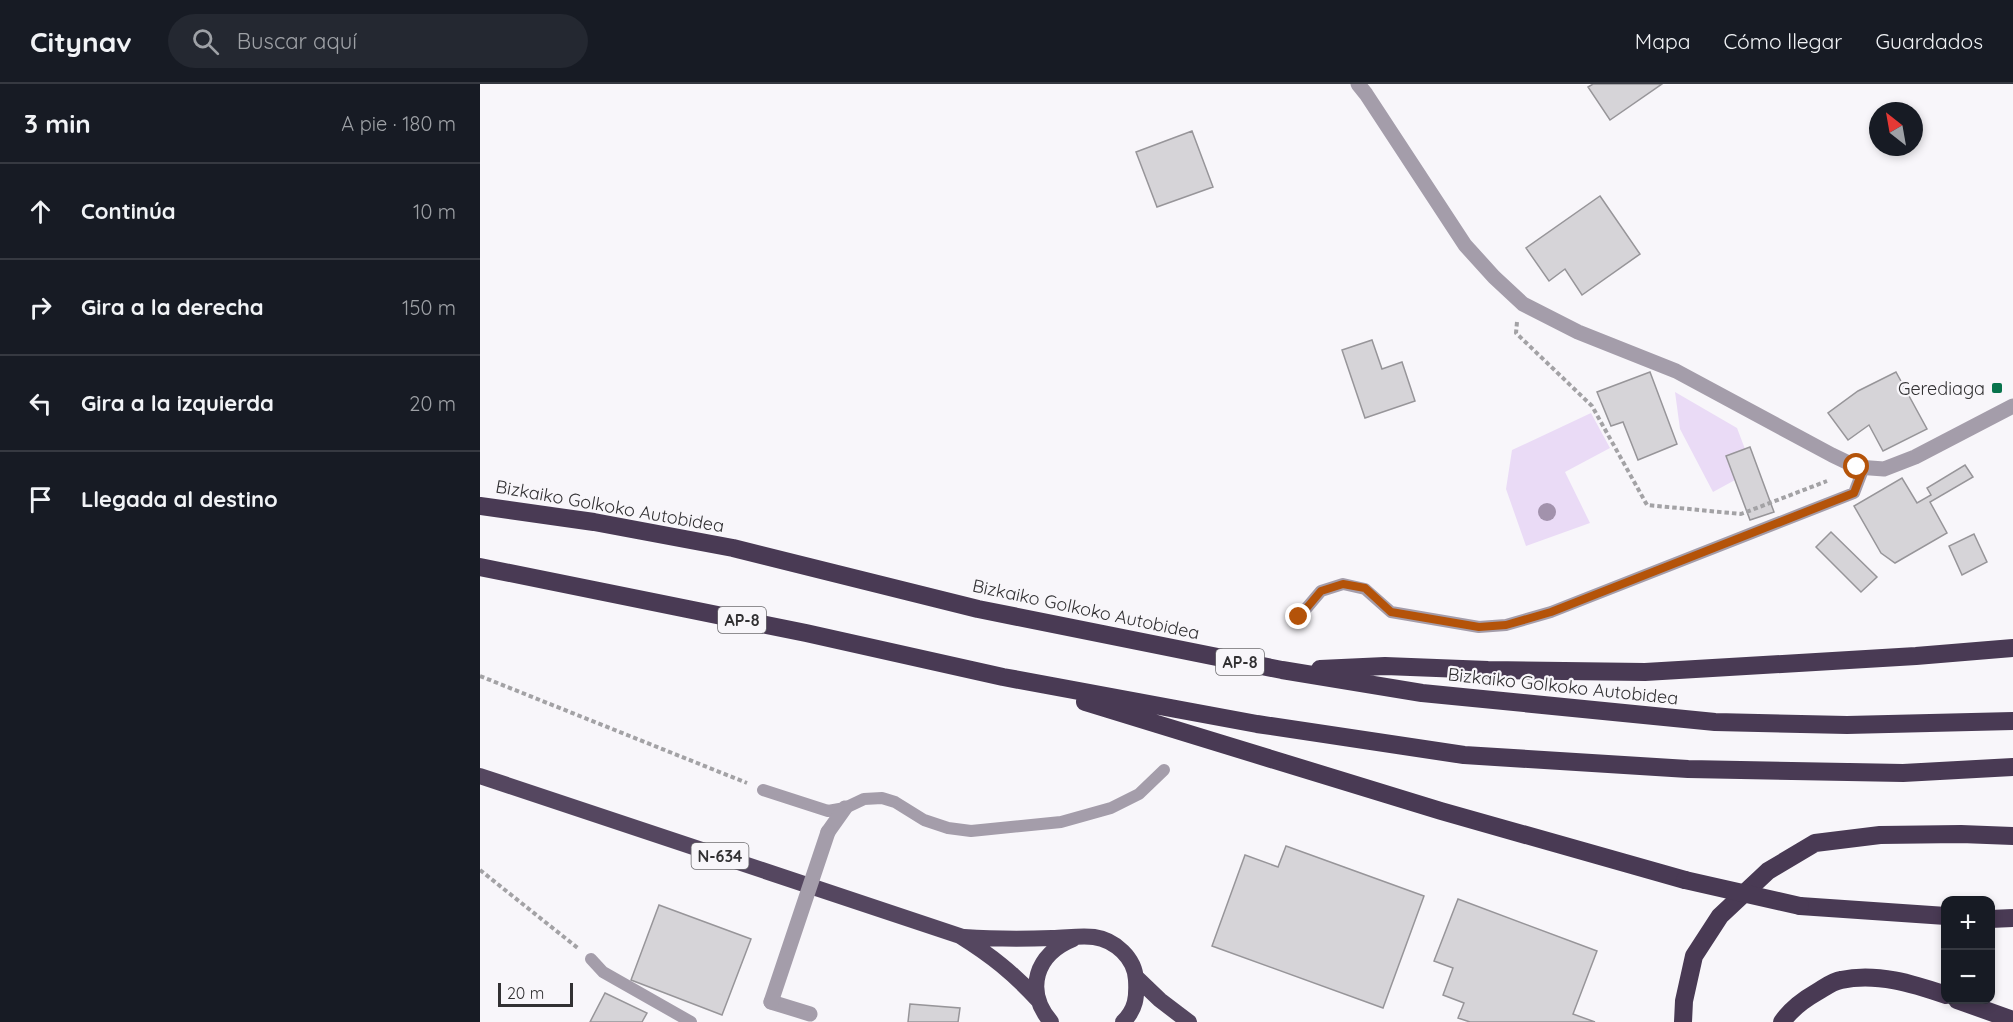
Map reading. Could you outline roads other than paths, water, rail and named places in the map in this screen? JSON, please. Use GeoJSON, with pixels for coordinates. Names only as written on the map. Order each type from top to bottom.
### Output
{"type":"FeatureCollection","features":[{"type":"Feature","properties":{"kind":"highway","name":"Bizkaiko Golkoko Autobidea"},"geometry":{"type":"LineString","coordinates":[[480,506],[594,522],[733,548],[978,609],[1282,670],[1422,693],[1715,722],[1848,725],[2013,721]]}},
{"type":"Feature","properties":{"kind":"highway","name":"AP-8"},"geometry":{"type":"LineString","coordinates":[[480,567],[806,633],[1003,677],[1257,724],[1464,756],[1700,770],[1903,773],[2013,767]]}},
{"type":"Feature","properties":{"kind":"highway"},"geometry":{"type":"LineString","coordinates":[[1282,670],[1385,666],[1645,672],[2013,648]]}},
{"type":"Feature","properties":{"kind":"highway"},"geometry":{"type":"LineString","coordinates":[[1003,677],[1441,811],[1685,880],[1800,906],[1941,916]]}},
{"type":"Feature","properties":{"kind":"highway","name":"N-634"},"geometry":{"type":"LineString","coordinates":[[480,776],[960,936],[995,939],[1094,937],[1110,942],[1124,952],[1134,967],[1136,977],[1160,1000],[1189,1022]]}},
{"type":"Feature","properties":{"kind":"highway"},"geometry":{"type":"LineString","coordinates":[[1683,1022],[1683,1001],[1694,956],[1720,916],[1768,871],[1815,843],[1880,835],[2013,836]]}},
{"type":"Feature","properties":{"kind":"highway"},"geometry":{"type":"LineString","coordinates":[[1995,919],[2013,918]]}},
{"type":"Feature","properties":{"kind":"highway"},"geometry":{"type":"LineString","coordinates":[[1995,920],[2013,924]]}},
{"type":"Feature","properties":{"kind":"highway","name":"N-634"},"geometry":{"type":"LineString","coordinates":[[960,936],[992,956],[1017,977],[1045,1014]]}},
{"type":"Feature","properties":{"kind":"highway","name":"N-634"},"geometry":{"type":"LineString","coordinates":[[1045,1014],[1036,978],[1040,967],[1047,956],[1060,944],[1076,938]]}},
{"type":"Feature","properties":{"kind":"highway"},"geometry":{"type":"LineString","coordinates":[[1123,1022],[1137,1001],[1136,977]]}},
{"type":"Feature","properties":{"kind":"highway"},"geometry":{"type":"LineString","coordinates":[[1782,1022],[1790,1010],[1840,980],[1876,977],[1941,993]]}},
{"type":"Feature","properties":{"kind":"highway"},"geometry":{"type":"LineString","coordinates":[[1970,1004],[2013,1020]]}},
{"type":"Feature","properties":{"kind":"street"},"geometry":{"type":"LineString","coordinates":[[1358,84],[1465,245],[1523,304],[1578,332],[1676,371],[1857,467],[1884,469],[1915,457],[2013,406]]}},
{"type":"Feature","properties":{"kind":"street"},"geometry":{"type":"LineString","coordinates":[[810,1014],[771,1002],[828,832],[845,808]]}},
{"type":"Feature","properties":{"kind":"lane"},"geometry":{"type":"LineString","coordinates":[[1299,617],[1321,591],[1343,584],[1365,588],[1391,612],[1479,627],[1506,625],[1551,612],[1854,493],[1864,467]]}},
{"type":"Feature","properties":{"kind":"lane"},"geometry":{"type":"LineString","coordinates":[[763,790],[828,811],[845,808],[864,799],[882,798],[896,802],[924,820],[971,831],[1061,822],[1111,808],[1139,794],[1164,770]]}},
{"type":"Feature","properties":{"kind":"lane"},"geometry":{"type":"LineString","coordinates":[[591,959],[603,972],[691,1022]]}},
{"type":"Feature","properties":{"kind":"place","name":"Gerediaga"},"geometry":{"type":"Point","coordinates":[1997,388]}}]}
